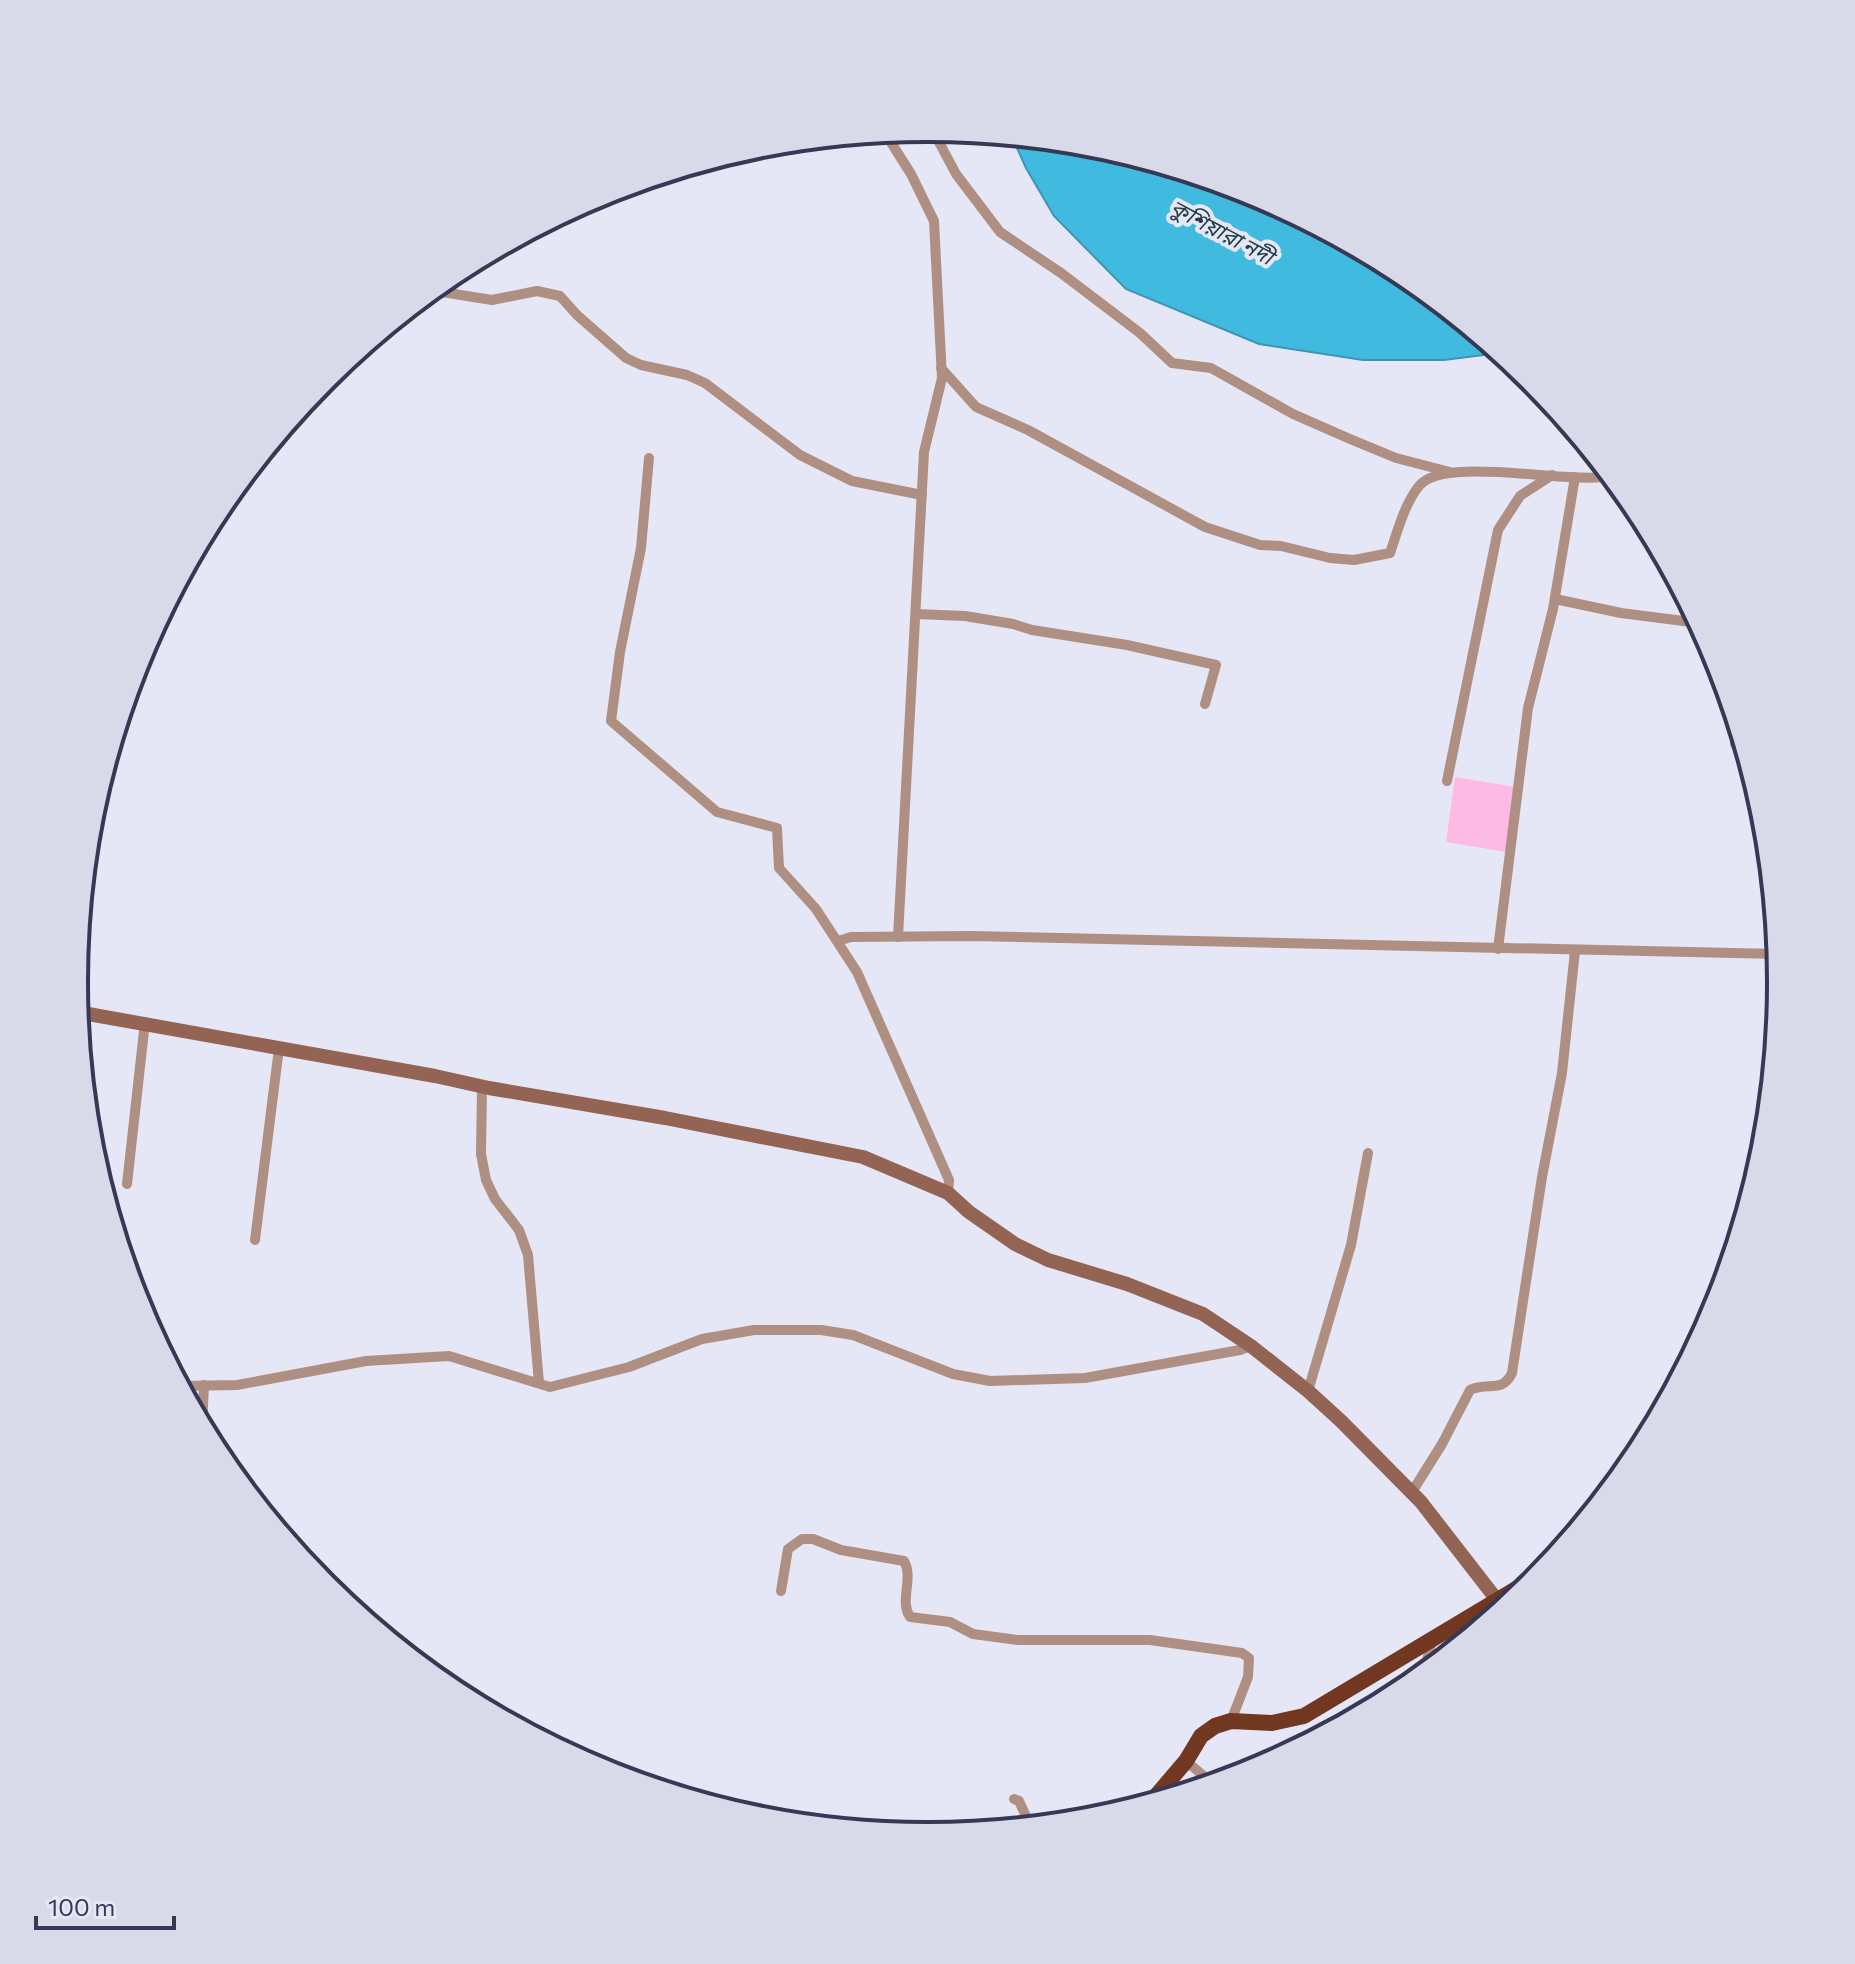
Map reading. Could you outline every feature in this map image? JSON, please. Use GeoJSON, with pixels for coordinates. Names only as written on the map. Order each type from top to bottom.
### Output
{"type":"FeatureCollection","features":[{"type":"Feature","properties":{"kind":"highway"},"geometry":{"type":"LineString","coordinates":[[1164,1787],[1186,1761],[1201,1736],[1215,1726],[1231,1721],[1272,1723],[1304,1716],[1491,1603]]}},
{"type":"Feature","properties":{"kind":"main road"},"geometry":{"type":"LineString","coordinates":[[89,1014],[863,1157],[948,1193],[1015,1244],[1048,1260],[1181,1304],[1203,1314],[1251,1346],[1308,1391],[1412,1492],[1496,1599]]}},
{"type":"Feature","properties":{"kind":"street"},"geometry":{"type":"LineString","coordinates":[[939,142],[956,174],[1000,232],[1061,273],[1140,333],[1172,363],[1211,368],[1293,414],[1396,458],[1450,472],[1599,478]]}},
{"type":"Feature","properties":{"kind":"street"},"geometry":{"type":"LineString","coordinates":[[892,143],[934,221],[942,378],[924,452],[898,937]]}},
{"type":"Feature","properties":{"kind":"street"},"geometry":{"type":"LineString","coordinates":[[448,293],[492,300],[537,291],[560,296],[626,358],[705,383],[800,455],[852,481],[922,495]]}},
{"type":"Feature","properties":{"kind":"street"},"geometry":{"type":"LineString","coordinates":[[941,368],[976,407],[1028,430],[1205,527],[1260,545],[1354,560],[1390,553],[1404,511],[1421,482],[1450,472]]}},
{"type":"Feature","properties":{"kind":"street"},"geometry":{"type":"LineString","coordinates":[[649,458],[641,548],[620,652],[611,721],[717,812],[777,828],[779,868],[816,909],[857,972],[949,1180],[948,1193]]}},
{"type":"Feature","properties":{"kind":"street"},"geometry":{"type":"LineString","coordinates":[[1447,781],[1498,530],[1520,496],[1552,475]]}},
{"type":"Feature","properties":{"kind":"street"},"geometry":{"type":"LineString","coordinates":[[1498,949],[1528,708],[1555,599],[1575,477]]}},
{"type":"Feature","properties":{"kind":"street"},"geometry":{"type":"LineString","coordinates":[[1555,599],[1634,615],[1685,621]]}},
{"type":"Feature","properties":{"kind":"street"},"geometry":{"type":"LineString","coordinates":[[916,614],[965,616],[1013,624],[1216,665],[1205,704]]}},
{"type":"Feature","properties":{"kind":"street"},"geometry":{"type":"LineString","coordinates":[[838,941],[851,937],[1226,941],[1766,954]]}},
{"type":"Feature","properties":{"kind":"street"},"geometry":{"type":"LineString","coordinates":[[1412,1492],[1470,1390],[1477,1386],[1499,1387],[1507,1383],[1512,1373],[1542,1177],[1562,1073],[1575,951]]}},
{"type":"Feature","properties":{"kind":"street"},"geometry":{"type":"LineString","coordinates":[[127,1184],[145,1022]]}},
{"type":"Feature","properties":{"kind":"street"},"geometry":{"type":"LineString","coordinates":[[255,1240],[279,1048]]}},
{"type":"Feature","properties":{"kind":"street"},"geometry":{"type":"LineString","coordinates":[[482,1087],[481,1154],[486,1180],[495,1199],[519,1230],[528,1255],[539,1383]]}},
{"type":"Feature","properties":{"kind":"street"},"geometry":{"type":"LineString","coordinates":[[1308,1391],[1351,1245],[1368,1153]]}},
{"type":"Feature","properties":{"kind":"street"},"geometry":{"type":"LineString","coordinates":[[192,1386],[237,1385],[366,1361],[449,1356],[550,1387],[629,1367],[702,1339],[754,1330],[821,1330],[853,1335],[953,1374],[990,1381],[1085,1378],[1251,1346]]}},
{"type":"Feature","properties":{"kind":"street"},"geometry":{"type":"LineString","coordinates":[[203,1407],[204,1385]]}},
{"type":"Feature","properties":{"kind":"street"},"geometry":{"type":"LineString","coordinates":[[781,1591],[788,1549],[802,1539],[813,1539],[841,1550],[904,1561],[908,1569],[906,1611],[910,1617],[950,1622],[973,1634],[1018,1640],[1150,1640],[1242,1653],[1249,1658],[1248,1677],[1231,1721]]}},
{"type":"Feature","properties":{"kind":"street"},"geometry":{"type":"LineString","coordinates":[[1428,1656],[1432,1639]]}},
{"type":"Feature","properties":{"kind":"street"},"geometry":{"type":"LineString","coordinates":[[1186,1761],[1203,1775]]}},
{"type":"Feature","properties":{"kind":"street"},"geometry":{"type":"LineString","coordinates":[[1014,1799],[1019,1801],[1026,1815]]}},
{"type":"Feature","properties":{"kind":"shaded area"},"geometry":{"type":"Polygon","coordinates":[[[1455,777],[1515,787],[1506,852],[1446,842],[1455,777]]]}},
{"type":"Feature","properties":{"kind":"water","name":"কুশিয়ারা নদী"},"geometry":{"type":"Polygon","coordinates":[[[1017,148],[1145,171],[1249,206],[1299,229],[1394,284],[1485,355],[1444,360],[1363,360],[1259,344],[1126,289],[1054,216],[1017,148]]]}}]}
